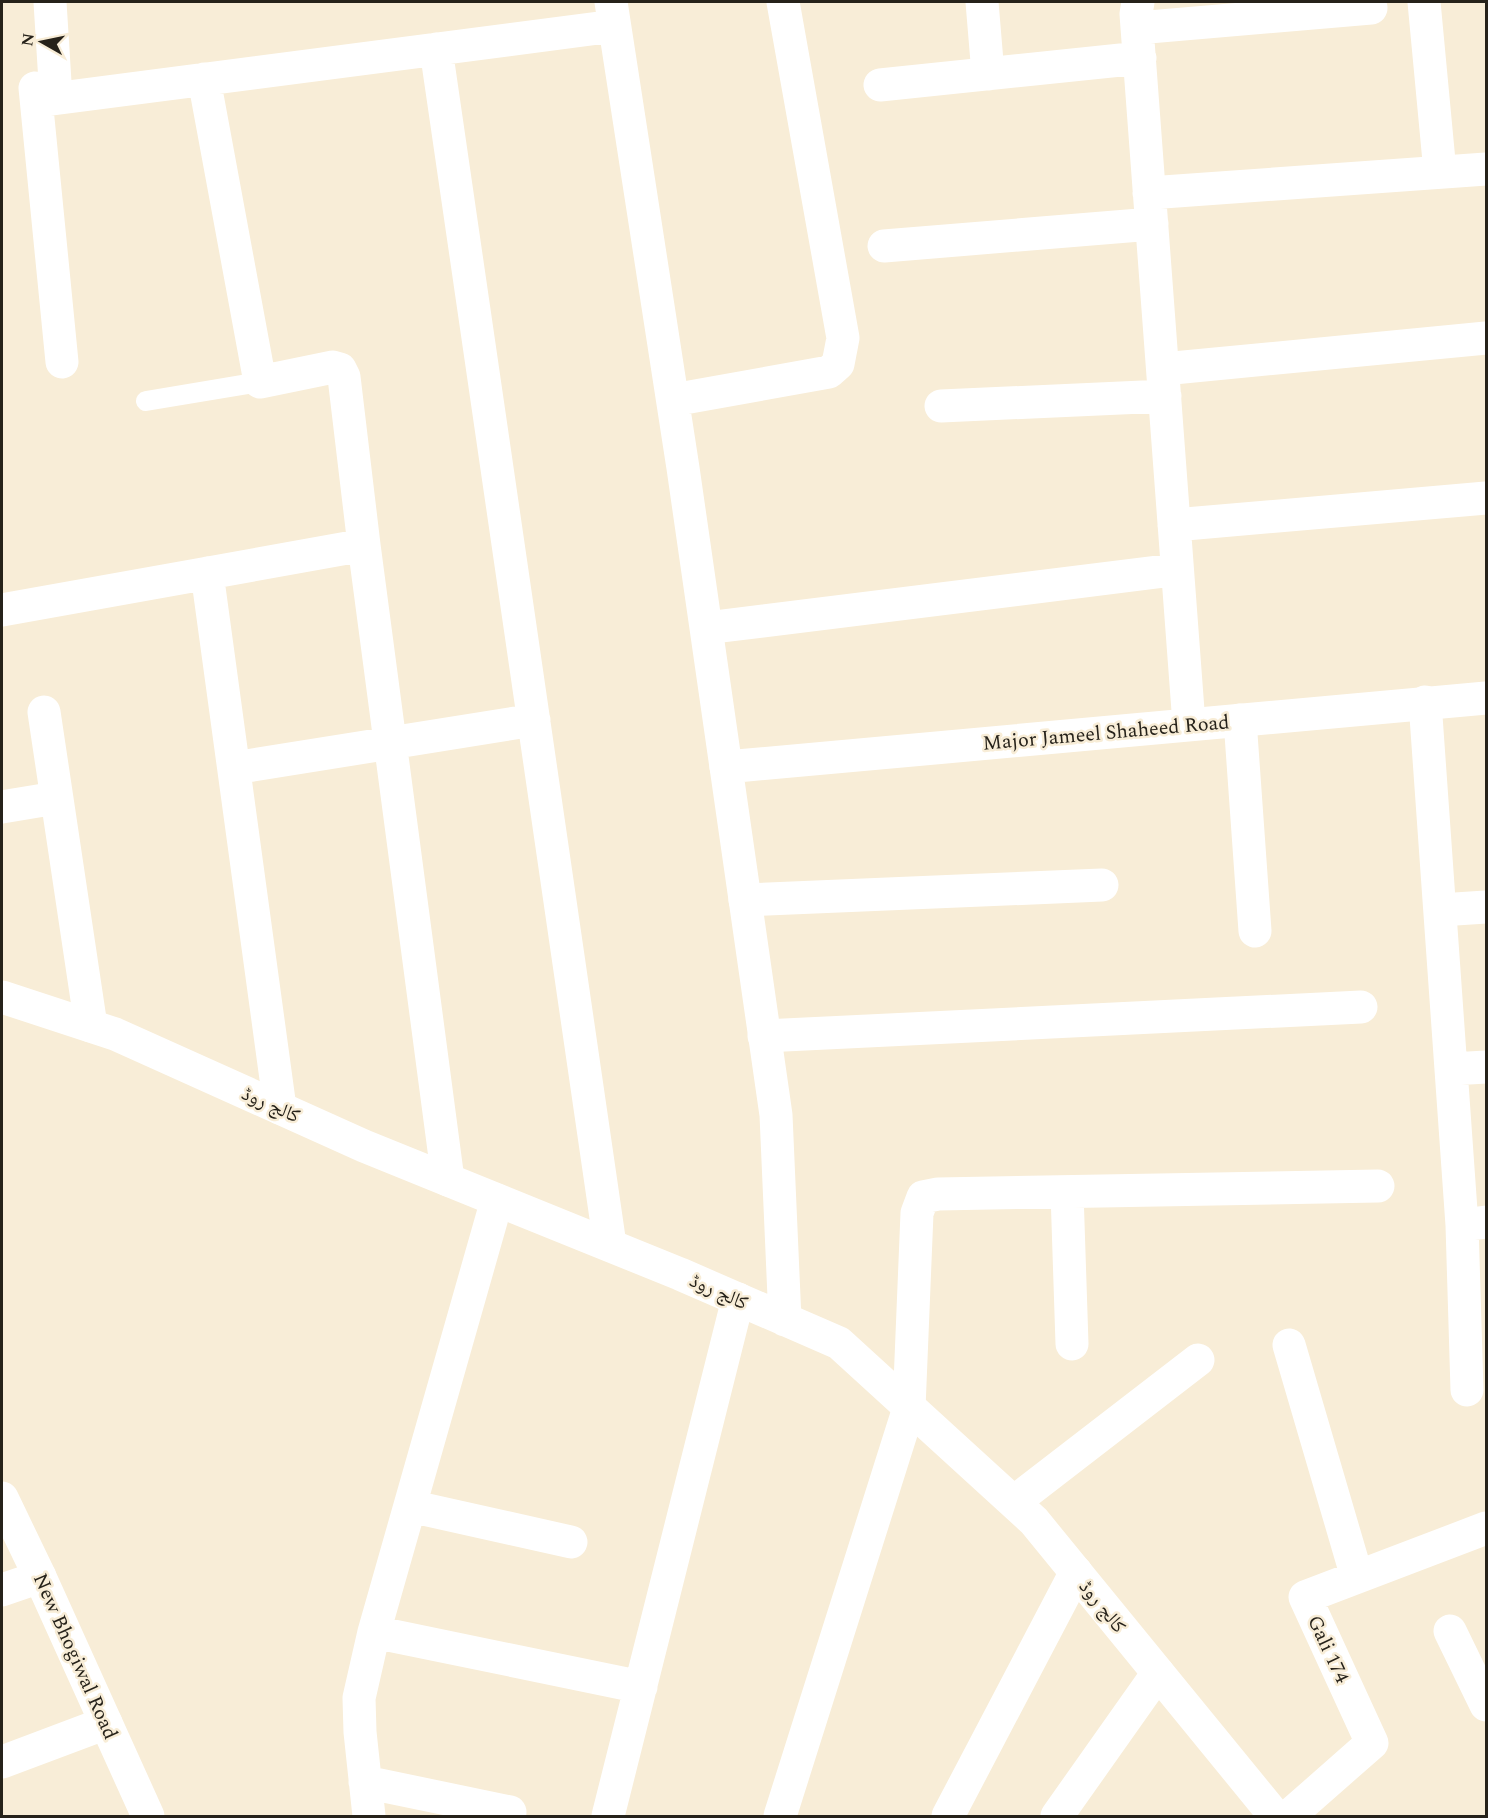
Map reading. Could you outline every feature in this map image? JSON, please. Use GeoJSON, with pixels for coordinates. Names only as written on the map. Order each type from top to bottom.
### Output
{"type":"FeatureCollection","features":[{"type":"Feature","properties":{"kind":"street"},"geometry":{"type":"LineString","coordinates":[[50,2],[43,96],[62,362]]}},
{"type":"Feature","properties":{"kind":"street"},"geometry":{"type":"LineString","coordinates":[[672,400],[829,372],[838,364],[843,338],[783,2]]}},
{"type":"Feature","properties":{"kind":"street"},"geometry":{"type":"LineString","coordinates":[[982,2],[988,74]]}},
{"type":"Feature","properties":{"kind":"street"},"geometry":{"type":"LineString","coordinates":[[1424,2],[1440,172]]}},
{"type":"Feature","properties":{"kind":"street"},"geometry":{"type":"LineString","coordinates":[[880,85],[988,74],[1138,29],[1371,8]]}},
{"type":"Feature","properties":{"kind":"street"},"geometry":{"type":"LineString","coordinates":[[43,96],[204,79],[436,49],[613,14],[706,628],[776,1115],[785,1320]]}},
{"type":"Feature","properties":{"kind":"street"},"geometry":{"type":"LineString","coordinates":[[1138,29],[1189,724]]}},
{"type":"Feature","properties":{"kind":"street"},"geometry":{"type":"LineString","coordinates":[[436,49],[610,1245]]}},
{"type":"Feature","properties":{"kind":"street"},"geometry":{"type":"LineString","coordinates":[[204,79],[260,382],[333,368],[340,369],[344,377],[448,1180]]}},
{"type":"Feature","properties":{"kind":"street"},"geometry":{"type":"LineString","coordinates":[[884,246],[1151,208],[1440,172],[1486,169]]}},
{"type":"Feature","properties":{"kind":"street"},"geometry":{"type":"LineString","coordinates":[[941,406],[1164,383],[1486,338]]}},
{"type":"Feature","properties":{"kind":"street"},"geometry":{"type":"LineString","coordinates":[[1174,525],[1486,498]]}},
{"type":"Feature","properties":{"kind":"street"},"geometry":{"type":"LineString","coordinates":[[2,610],[364,545]]}},
{"type":"Feature","properties":{"kind":"street"},"geometry":{"type":"LineString","coordinates":[[706,628],[1166,571]]}},
{"type":"Feature","properties":{"kind":"street"},"geometry":{"type":"LineString","coordinates":[[207,573],[280,1108]]}},
{"type":"Feature","properties":{"kind":"street","name":"Major Jameel Shaheed Road"},"geometry":{"type":"LineString","coordinates":[[726,767],[1486,698]]}},
{"type":"Feature","properties":{"kind":"street"},"geometry":{"type":"LineString","coordinates":[[1425,702],[1452,1069],[1474,1224],[1467,1390]]}},
{"type":"Feature","properties":{"kind":"street"},"geometry":{"type":"LineString","coordinates":[[44,712],[91,1026]]}},
{"type":"Feature","properties":{"kind":"street"},"geometry":{"type":"LineString","coordinates":[[234,768],[534,720]]}},
{"type":"Feature","properties":{"kind":"street"},"geometry":{"type":"LineString","coordinates":[[1240,720],[1255,930]]}},
{"type":"Feature","properties":{"kind":"street"},"geometry":{"type":"LineString","coordinates":[[2,807],[56,798]]}},
{"type":"Feature","properties":{"kind":"street"},"geometry":{"type":"LineString","coordinates":[[745,900],[1102,885]]}},
{"type":"Feature","properties":{"kind":"street"},"geometry":{"type":"LineString","coordinates":[[1440,910],[1486,907]]}},
{"type":"Feature","properties":{"kind":"street","name":"کالج روڈ"},"geometry":{"type":"LineString","coordinates":[[2,997],[115,1034],[364,1146],[610,1245],[839,1343],[1034,1521],[1275,1816]]}},
{"type":"Feature","properties":{"kind":"street"},"geometry":{"type":"LineString","coordinates":[[765,1036],[1361,1007]]}},
{"type":"Feature","properties":{"kind":"street"},"geometry":{"type":"LineString","coordinates":[[1452,1069],[1486,1067]]}},
{"type":"Feature","properties":{"kind":"street"},"geometry":{"type":"LineString","coordinates":[[780,1816],[909,1408],[917,1213],[923,1197],[938,1194],[1378,1186]]}},
{"type":"Feature","properties":{"kind":"street"},"geometry":{"type":"LineString","coordinates":[[1067,1192],[1072,1344]]}},
{"type":"Feature","properties":{"kind":"street"},"geometry":{"type":"LineString","coordinates":[[369,1816],[360,1732],[360,1698],[374,1632],[497,1200]]}},
{"type":"Feature","properties":{"kind":"street"},"geometry":{"type":"LineString","coordinates":[[608,1816],[738,1299]]}},
{"type":"Feature","properties":{"kind":"street"},"geometry":{"type":"LineString","coordinates":[[1289,1345],[1357,1577]]}},
{"type":"Feature","properties":{"kind":"street"},"geometry":{"type":"LineString","coordinates":[[1014,1502],[1198,1360]]}},
{"type":"Feature","properties":{"kind":"street","name":"New Bhogiwal Road"},"geometry":{"type":"LineString","coordinates":[[2,1498],[148,1816]]}},
{"type":"Feature","properties":{"kind":"street"},"geometry":{"type":"LineString","coordinates":[[410,1506],[571,1542]]}},
{"type":"Feature","properties":{"kind":"street","name":"Gali 174"},"geometry":{"type":"LineString","coordinates":[[1289,1816],[1372,1743],[1305,1597],[1486,1527]]}},
{"type":"Feature","properties":{"kind":"street"},"geometry":{"type":"LineString","coordinates":[[948,1816],[1076,1572]]}},
{"type":"Feature","properties":{"kind":"street"},"geometry":{"type":"LineString","coordinates":[[2,1590],[40,1577]]}},
{"type":"Feature","properties":{"kind":"street"},"geometry":{"type":"LineString","coordinates":[[1450,1631],[1486,1705]]}},
{"type":"Feature","properties":{"kind":"street"},"geometry":{"type":"LineString","coordinates":[[374,1632],[641,1686]]}},
{"type":"Feature","properties":{"kind":"street"},"geometry":{"type":"LineString","coordinates":[[1057,1816],[1158,1673]]}},
{"type":"Feature","properties":{"kind":"street"},"geometry":{"type":"LineString","coordinates":[[2,1762],[106,1723]]}},
{"type":"Feature","properties":{"kind":"street"},"geometry":{"type":"LineString","coordinates":[[365,1782],[510,1812]]}},
{"type":"Feature","properties":{"kind":"lane"},"geometry":{"type":"LineString","coordinates":[[146,401],[260,382]]}}]}
